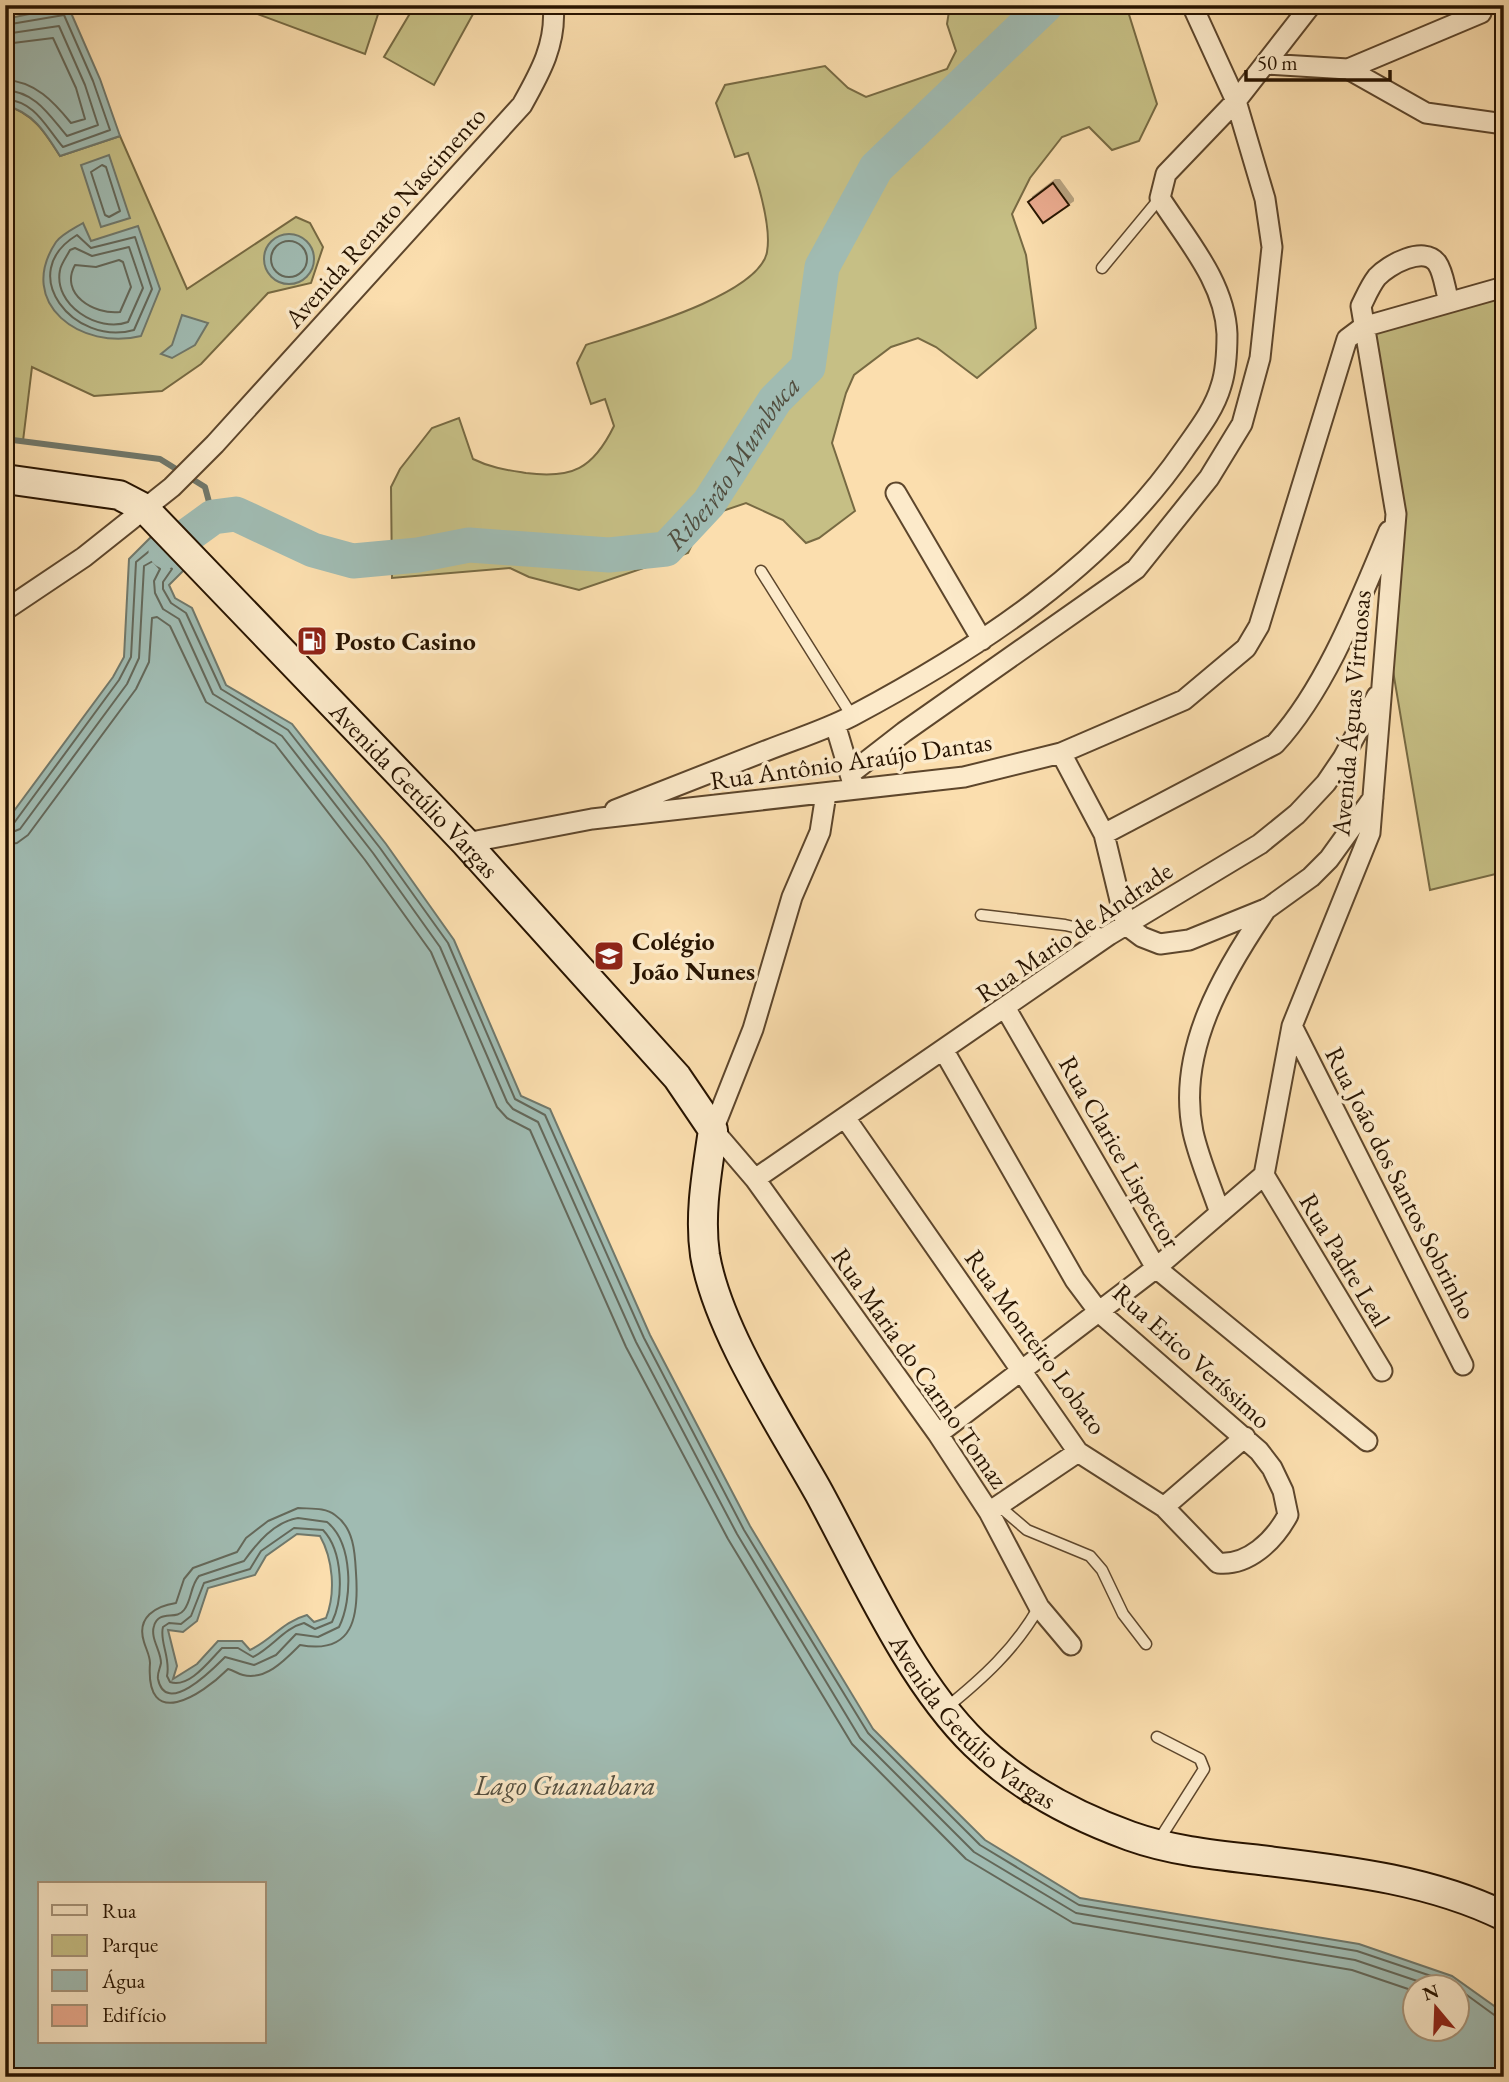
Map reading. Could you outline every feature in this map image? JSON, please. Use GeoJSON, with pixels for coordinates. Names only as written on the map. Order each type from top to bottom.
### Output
{"type":"FeatureCollection","features":[{"type":"Feature","properties":{"kind":"main road","name":"Avenida Getúlio Vargas"},"geometry":{"type":"LineString","coordinates":[[5,479],[119,495],[134,500],[202,567],[466,843],[677,1077],[713,1130],[702,1214]]}},
{"type":"Feature","properties":{"kind":"main road","name":"Avenida Getúlio Vargas"},"geometry":{"type":"LineString","coordinates":[[677,1077],[695,1147],[705,1253],[713,1287],[740,1348],[913,1665],[973,1742],[1028,1789],[1088,1818],[1157,1844],[1181,1851],[1357,1873],[1429,1888],[1504,1916]]}},
{"type":"Feature","properties":{"kind":"street","name":"Avenida Renato Nascimento"},"geometry":{"type":"LineString","coordinates":[[5,610],[84,557],[153,517],[172,487],[215,444],[522,105],[541,72],[552,43],[552,5]]}},
{"type":"Feature","properties":{"kind":"street"},"geometry":{"type":"LineString","coordinates":[[852,781],[904,732],[1136,569],[1209,478],[1242,424],[1260,358],[1272,247],[1265,199],[1236,101],[1192,5]]}},
{"type":"Feature","properties":{"kind":"street"},"geometry":{"type":"LineString","coordinates":[[592,819],[843,720],[982,639],[1059,582],[1125,524],[1173,466],[1213,409],[1222,384],[1225,363],[1227,332],[1222,301],[1212,278],[1160,198],[1166,174],[1236,101],[1311,5]]}},
{"type":"Feature","properties":{"kind":"street"},"geometry":{"type":"LineString","coordinates":[[1348,69],[1481,13]]}},
{"type":"Feature","properties":{"kind":"street"},"geometry":{"type":"LineString","coordinates":[[1266,64],[1348,69],[1426,113],[1504,124]]}},
{"type":"Feature","properties":{"kind":"street"},"geometry":{"type":"LineString","coordinates":[[1449,301],[1436,262],[1425,257],[1406,259],[1385,271],[1368,290],[1361,306],[1363,327],[1504,287]]}},
{"type":"Feature","properties":{"kind":"street","name":"Rua Antônio Araújo Dantas"},"geometry":{"type":"LineString","coordinates":[[466,843],[592,819],[826,794],[852,781],[964,777],[1061,753],[1184,700],[1246,648],[1259,626],[1347,339],[1363,327]]}},
{"type":"Feature","properties":{"kind":"street","name":"Avenida Águas Virtuosas"},"geometry":{"type":"LineString","coordinates":[[1264,1175],[1292,1026],[1365,851],[1373,797],[1396,514],[1363,327]]}},
{"type":"Feature","properties":{"kind":"street"},"geometry":{"type":"LineString","coordinates":[[896,492],[982,639]]}},
{"type":"Feature","properties":{"kind":"street"},"geometry":{"type":"LineString","coordinates":[[1104,834],[1253,758],[1275,744],[1289,729],[1357,609],[1396,514]]}},
{"type":"Feature","properties":{"kind":"street","name":"Rua Mario de Andrade"},"geometry":{"type":"LineString","coordinates":[[755,1179],[1006,1009],[1109,935],[1260,844],[1297,814],[1326,783],[1343,758],[1380,688]]}},
{"type":"Feature","properties":{"kind":"street"},"geometry":{"type":"LineString","coordinates":[[843,720],[852,781]]}},
{"type":"Feature","properties":{"kind":"street"},"geometry":{"type":"LineString","coordinates":[[1061,753],[1104,834],[1126,925],[1148,940],[1160,944],[1174,943],[1268,908],[1311,877],[1329,859],[1373,797]]}},
{"type":"Feature","properties":{"kind":"street"},"geometry":{"type":"LineString","coordinates":[[713,1130],[753,1028],[793,897],[817,842],[826,794]]}},
{"type":"Feature","properties":{"kind":"street"},"geometry":{"type":"LineString","coordinates":[[1220,1213],[1193,1131],[1192,1079],[1214,993],[1268,908]]}},
{"type":"Feature","properties":{"kind":"street","name":"Rua Clarice Lispector"},"geometry":{"type":"LineString","coordinates":[[1006,1009],[1156,1268],[1367,1441]]}},
{"type":"Feature","properties":{"kind":"street","name":"Rua João dos Santos Sobrinho"},"geometry":{"type":"LineString","coordinates":[[1292,1026],[1463,1365]]}},
{"type":"Feature","properties":{"kind":"street","name":"Rua Erico Veríssimo"},"geometry":{"type":"LineString","coordinates":[[944,1051],[1060,1256],[1099,1312],[1245,1437],[1272,1468],[1287,1502],[1288,1515],[1253,1556],[1230,1564],[1217,1563]]}},
{"type":"Feature","properties":{"kind":"street","name":"Rua Monteiro Lobato"},"geometry":{"type":"LineString","coordinates":[[846,1119],[1078,1452],[1164,1507],[1217,1563]]}},
{"type":"Feature","properties":{"kind":"street","name":"Rua Maria do Carmo Tomaz"},"geometry":{"type":"LineString","coordinates":[[713,1130],[755,1179],[994,1509],[1039,1607],[1071,1645]]}},
{"type":"Feature","properties":{"kind":"street"},"geometry":{"type":"LineString","coordinates":[[938,1434],[1156,1268],[1264,1175]]}},
{"type":"Feature","properties":{"kind":"street","name":"Rua Padre Leal"},"geometry":{"type":"LineString","coordinates":[[1264,1175],[1382,1371]]}},
{"type":"Feature","properties":{"kind":"street"},"geometry":{"type":"LineString","coordinates":[[1164,1507],[1245,1437]]}},
{"type":"Feature","properties":{"kind":"street"},"geometry":{"type":"LineString","coordinates":[[994,1509],[1078,1452]]}},
{"type":"Feature","properties":{"kind":"lane"},"geometry":{"type":"LineString","coordinates":[[1102,268],[1160,198]]}},
{"type":"Feature","properties":{"kind":"lane"},"geometry":{"type":"LineString","coordinates":[[761,571],[843,720]]}},
{"type":"Feature","properties":{"kind":"lane"},"geometry":{"type":"LineString","coordinates":[[981,915],[1065,925],[1109,935]]}},
{"type":"Feature","properties":{"kind":"lane"},"geometry":{"type":"LineString","coordinates":[[994,1509],[1027,1530],[1090,1556],[1102,1570],[1123,1615],[1146,1644]]}},
{"type":"Feature","properties":{"kind":"lane"},"geometry":{"type":"LineString","coordinates":[[946,1708],[989,1673],[1023,1634],[1039,1607]]}},
{"type":"Feature","properties":{"kind":"lane"},"geometry":{"type":"LineString","coordinates":[[1157,1737],[1200,1759],[1204,1769],[1157,1844]]}},
{"type":"Feature","properties":{"kind":"green space"},"geometry":{"type":"Polygon","coordinates":[[[233,5],[381,5],[365,54],[233,5]]]}},
{"type":"Feature","properties":{"kind":"green space"},"geometry":{"type":"Polygon","coordinates":[[[415,5],[478,5],[434,85],[384,57],[415,5]]]}},
{"type":"Feature","properties":{"kind":"green space"},"geometry":{"type":"Polygon","coordinates":[[[950,5],[1126,5],[1157,104],[1139,141],[1112,150],[1089,127],[1062,137],[1030,178],[1012,214],[1026,255],[1036,328],[977,378],[936,347],[918,338],[891,347],[854,375],[832,443],[855,511],[819,538],[806,543],[783,520],[746,503],[705,517],[688,553],[579,590],[529,577],[510,568],[392,578],[391,487],[400,469],[432,428],[459,418],[473,459],[493,467],[542,474],[569,472],[579,468],[598,452],[614,426],[605,399],[591,404],[577,363],[586,345],[688,310],[741,283],[759,268],[767,252],[766,216],[748,153],[735,157],[716,103],[725,85],[825,66],[848,88],[866,97],[947,69],[956,51],[947,24],[950,5]]]}},
{"type":"Feature","properties":{"kind":"green space"},"geometry":{"type":"Polygon","coordinates":[[[5,105],[31,118],[60,156],[120,136],[187,289],[296,217],[310,223],[323,247],[311,283],[268,293],[201,364],[162,391],[94,396],[32,367],[23,441],[5,439],[5,105]]]}},
{"type":"Feature","properties":{"kind":"green space"},"geometry":{"type":"Polygon","coordinates":[[[1504,290],[1504,872],[1430,890],[1392,665],[1405,523],[1366,329],[1504,290]]]}},
{"type":"Feature","properties":{"kind":"water"},"geometry":{"type":"Polygon","coordinates":[[[68,6],[100,79],[120,136],[60,156],[44,131],[31,118],[5,105],[5,19],[68,6]]]}},
{"type":"Feature","properties":{"kind":"water"},"geometry":{"type":"Polygon","coordinates":[[[109,155],[130,218],[101,227],[81,165],[109,155]]]}},
{"type":"Feature","properties":{"kind":"water"},"geometry":{"type":"Polygon","coordinates":[[[83,223],[91,241],[138,226],[160,289],[141,336],[119,339],[97,336],[77,329],[61,318],[49,303],[44,285],[45,264],[56,242],[83,223]]]}},
{"type":"Feature","properties":{"kind":"water"},"geometry":{"type":"Polygon","coordinates":[[[289,234],[306,242],[314,259],[306,276],[289,284],[272,276],[264,259],[272,242],[289,234]]]}},
{"type":"Feature","properties":{"kind":"water"},"geometry":{"type":"Polygon","coordinates":[[[182,315],[208,323],[195,345],[172,358],[161,354],[172,345],[182,315]]]}},
{"type":"Feature","properties":{"kind":"water","name":"Lago Guanabara"},"geometry":{"type":"Polygon","coordinates":[[[152,536],[184,570],[169,585],[175,598],[192,608],[226,685],[292,724],[386,844],[454,940],[521,1096],[550,1109],[650,1335],[750,1526],[873,1729],[985,1840],[1080,1898],[1359,1944],[1446,1974],[1400,1974],[1400,2044],[1470,2044],[1470,1989],[1504,2013],[1504,2077],[5,2077],[5,823],[113,677],[124,657],[129,559],[152,536]],[[297,1534],[266,1556],[255,1575],[208,1588],[197,1621],[183,1632],[168,1630],[177,1666],[173,1679],[197,1664],[218,1641],[242,1641],[250,1650],[298,1618],[307,1615],[314,1622],[326,1618],[331,1598],[332,1576],[320,1536],[297,1534]]]}},
{"type":"Feature","properties":{"kind":"building"},"geometry":{"type":"Polygon","coordinates":[[[1053,183],[1069,205],[1043,223],[1028,202],[1053,183]]]}},
{"type":"Feature","properties":{"kind":"waterway","name":"Ribeirão Mumbuca"},"geometry":{"type":"LineString","coordinates":[[166,551],[213,517],[236,514],[313,550],[353,561],[418,555],[469,545],[609,555],[666,549],[709,503],[775,400],[808,367],[822,267],[876,168],[1046,5]]}},
{"type":"Feature","properties":{"kind":"waterway","name":"Ribeirão Mumbuca"},"geometry":{"type":"LineString","coordinates":[[5,439],[160,459],[205,487],[213,517]]}},
{"type":"Feature","properties":{"kind":"place","name":"Posto Casino"},"geometry":{"type":"Point","coordinates":[312,641]}},
{"type":"Feature","properties":{"kind":"place","name":"Colégio João Nunes"},"geometry":{"type":"Point","coordinates":[609,956]}}]}
